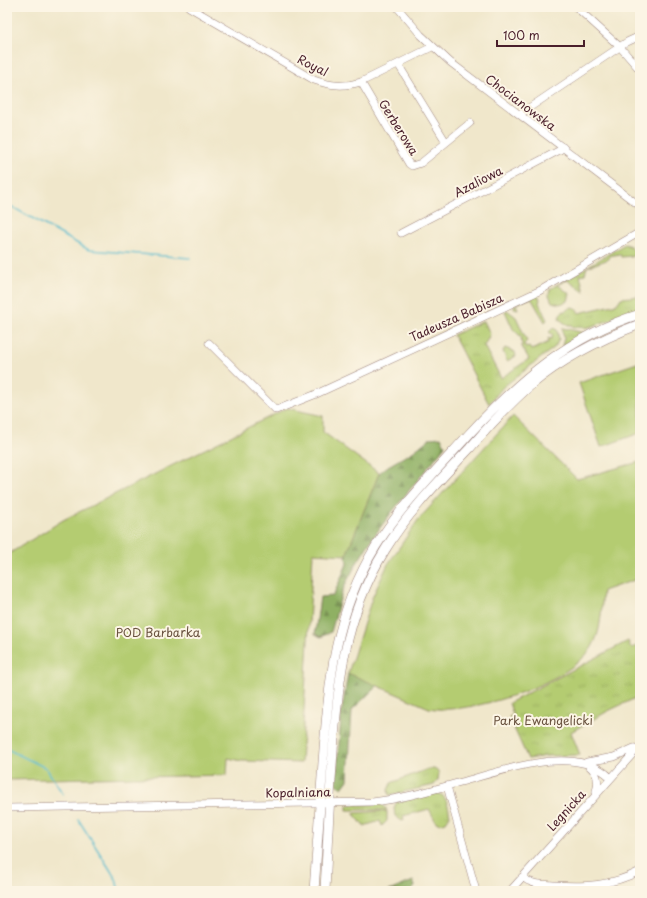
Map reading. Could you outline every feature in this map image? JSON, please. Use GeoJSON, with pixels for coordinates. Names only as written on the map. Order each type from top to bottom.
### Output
{"type":"FeatureCollection","features":[{"type":"Feature","properties":{"kind":"main road"},"geometry":{"type":"LineString","coordinates":[[314,891],[328,693],[332,664],[338,636],[354,591],[376,547],[399,513],[419,489],[517,384],[541,365],[568,347],[597,331],[640,314]]}},
{"type":"Feature","properties":{"kind":"main road"},"geometry":{"type":"LineString","coordinates":[[325,891],[340,671],[355,615],[370,577],[385,550],[424,497],[506,408],[530,386],[559,364],[588,346],[640,324]]}},
{"type":"Feature","properties":{"kind":"street","name":"Royal"},"geometry":{"type":"LineString","coordinates":[[189,7],[314,80],[339,86],[361,82],[432,47]]}},
{"type":"Feature","properties":{"kind":"street","name":"Chocianowska"},"geometry":{"type":"LineString","coordinates":[[397,7],[432,47],[640,206]]}},
{"type":"Feature","properties":{"kind":"street"},"geometry":{"type":"LineString","coordinates":[[576,7],[639,66]]}},
{"type":"Feature","properties":{"kind":"street"},"geometry":{"type":"LineString","coordinates":[[520,114],[620,47],[640,36]]}},
{"type":"Feature","properties":{"kind":"street"},"geometry":{"type":"LineString","coordinates":[[398,64],[446,142]]}},
{"type":"Feature","properties":{"kind":"street","name":"Gerberowa"},"geometry":{"type":"LineString","coordinates":[[361,82],[409,164],[416,166],[470,123]]}},
{"type":"Feature","properties":{"kind":"street","name":"Azaliowa"},"geometry":{"type":"LineString","coordinates":[[401,233],[560,150],[563,147]]}},
{"type":"Feature","properties":{"kind":"street","name":"Tadeusza Babisza"},"geometry":{"type":"LineString","coordinates":[[209,343],[276,410],[314,395],[523,299],[640,232]]}},
{"type":"Feature","properties":{"kind":"street"},"geometry":{"type":"LineString","coordinates":[[585,763],[614,757],[640,746]]}},
{"type":"Feature","properties":{"kind":"street","name":"Legnicka"},"geometry":{"type":"LineString","coordinates":[[510,891],[595,793],[640,746]]}},
{"type":"Feature","properties":{"kind":"street","name":"Kopalniana"},"geometry":{"type":"LineString","coordinates":[[7,808],[388,800],[536,763],[552,762],[585,763],[598,767],[610,777]]}},
{"type":"Feature","properties":{"kind":"street"},"geometry":{"type":"LineString","coordinates":[[585,763],[593,769],[598,778],[595,793]]}},
{"type":"Feature","properties":{"kind":"street"},"geometry":{"type":"LineString","coordinates":[[446,786],[476,891]]}},
{"type":"Feature","properties":{"kind":"street"},"geometry":{"type":"LineString","coordinates":[[522,877],[530,883],[589,889],[617,881],[640,871]]}},
{"type":"Feature","properties":{"kind":"green space"},"geometry":{"type":"Polygon","coordinates":[[[625,244],[630,246],[636,252],[634,256],[621,257],[620,254],[609,256],[609,259],[587,267],[585,274],[580,275],[584,292],[567,280],[558,285],[570,294],[568,301],[560,304],[552,302],[549,295],[550,289],[625,244]]]}},
{"type":"Feature","properties":{"kind":"green space"},"geometry":{"type":"Polygon","coordinates":[[[537,295],[540,299],[539,303],[547,320],[545,322],[531,298],[516,304],[537,295]]]}},
{"type":"Feature","properties":{"kind":"green space"},"geometry":{"type":"Polygon","coordinates":[[[640,296],[640,310],[589,327],[581,328],[572,326],[561,321],[559,318],[561,313],[572,307],[579,313],[617,304],[621,298],[640,296]]]}},
{"type":"Feature","properties":{"kind":"green space"},"geometry":{"type":"Polygon","coordinates":[[[516,304],[518,309],[514,308],[514,305],[516,304]]]}},
{"type":"Feature","properties":{"kind":"green space"},"geometry":{"type":"Polygon","coordinates":[[[507,310],[516,317],[527,341],[524,344],[526,348],[529,347],[532,350],[549,342],[548,338],[551,339],[553,335],[549,332],[553,328],[557,330],[559,339],[555,347],[503,387],[489,404],[453,335],[484,321],[490,334],[484,346],[501,378],[529,359],[522,347],[521,337],[513,329],[505,311],[507,310]]]}},
{"type":"Feature","properties":{"kind":"green space"},"geometry":{"type":"Polygon","coordinates":[[[562,329],[585,333],[562,346],[564,338],[562,329]]]}},
{"type":"Feature","properties":{"kind":"green space"},"geometry":{"type":"Polygon","coordinates":[[[505,348],[515,352],[516,356],[507,361],[503,351],[505,348]]]}},
{"type":"Feature","properties":{"kind":"green space"},"geometry":{"type":"Polygon","coordinates":[[[640,362],[640,433],[601,447],[579,383],[640,362]]]}},
{"type":"Feature","properties":{"kind":"green space","name":"POD Barbarka"},"geometry":{"type":"Polygon","coordinates":[[[287,408],[323,416],[323,432],[379,473],[346,555],[313,553],[301,763],[242,761],[228,758],[227,775],[7,780],[7,555],[63,520],[287,408]]]}},
{"type":"Feature","properties":{"kind":"green space"},"geometry":{"type":"Polygon","coordinates":[[[513,416],[577,479],[639,462],[640,578],[603,591],[598,634],[592,647],[580,660],[563,673],[517,694],[492,702],[468,707],[447,709],[429,708],[348,673],[372,598],[388,564],[418,520],[513,416]]]}},
{"type":"Feature","properties":{"kind":"green space"},"geometry":{"type":"Polygon","coordinates":[[[441,437],[445,446],[392,512],[356,564],[339,601],[331,632],[321,637],[315,634],[320,597],[333,596],[347,564],[346,555],[379,473],[414,451],[430,438],[441,437]]]}},
{"type":"Feature","properties":{"kind":"green space","name":"Park Ewangelicki"},"geometry":{"type":"Polygon","coordinates":[[[628,641],[631,648],[640,645],[640,696],[608,711],[571,732],[580,755],[547,756],[528,759],[509,717],[513,715],[509,703],[628,641]]]}},
{"type":"Feature","properties":{"kind":"green space"},"geometry":{"type":"Polygon","coordinates":[[[353,672],[377,686],[352,710],[348,780],[342,788],[336,784],[341,716],[348,673],[353,672]]]}},
{"type":"Feature","properties":{"kind":"green space"},"geometry":{"type":"Polygon","coordinates":[[[428,769],[434,769],[439,772],[438,780],[434,785],[389,795],[388,790],[391,783],[428,769]]]}},
{"type":"Feature","properties":{"kind":"green space"},"geometry":{"type":"Polygon","coordinates":[[[435,793],[442,795],[446,801],[450,816],[446,822],[440,824],[436,822],[429,809],[403,816],[404,820],[402,821],[395,816],[394,808],[397,801],[435,793]]]}},
{"type":"Feature","properties":{"kind":"green space"},"geometry":{"type":"Polygon","coordinates":[[[377,804],[384,806],[387,810],[347,810],[347,805],[377,804]]]}},
{"type":"Feature","properties":{"kind":"green space"},"geometry":{"type":"Polygon","coordinates":[[[387,811],[387,821],[382,826],[380,821],[364,826],[353,813],[387,811]]]}},
{"type":"Feature","properties":{"kind":"green space"},"geometry":{"type":"Polygon","coordinates":[[[413,881],[415,886],[410,891],[389,891],[413,881]]]}},
{"type":"Feature","properties":{"kind":"waterway"},"geometry":{"type":"LineString","coordinates":[[7,204],[89,250],[190,258]]}},
{"type":"Feature","properties":{"kind":"waterway"},"geometry":{"type":"LineString","coordinates":[[7,749],[46,768],[63,794]]}},
{"type":"Feature","properties":{"kind":"waterway"},"geometry":{"type":"LineString","coordinates":[[78,819],[116,879],[119,891]]}}]}
